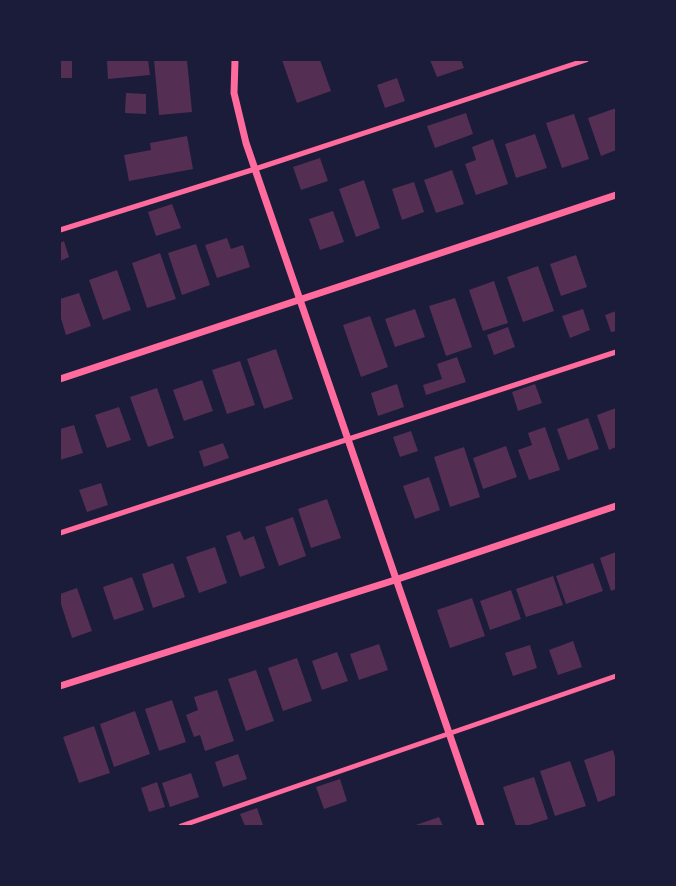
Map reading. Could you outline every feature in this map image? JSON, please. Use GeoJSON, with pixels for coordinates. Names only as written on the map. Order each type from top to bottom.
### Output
{"type":"FeatureCollection","features":[{"type":"Feature","properties":{"kind":"street"},"geometry":{"type":"LineString","coordinates":[[235,60],[234,93],[246,143],[481,827]]}},
{"type":"Feature","properties":{"kind":"street"},"geometry":{"type":"LineString","coordinates":[[60,379],[617,195]]}},
{"type":"Feature","properties":{"kind":"street"},"geometry":{"type":"LineString","coordinates":[[60,686],[395,580],[617,506]]}},
{"type":"Feature","properties":{"kind":"lane"},"geometry":{"type":"LineString","coordinates":[[60,230],[586,60]]}},
{"type":"Feature","properties":{"kind":"lane"},"geometry":{"type":"LineString","coordinates":[[60,533],[617,352]]}},
{"type":"Feature","properties":{"kind":"lane"},"geometry":{"type":"LineString","coordinates":[[181,827],[617,676]]}},
{"type":"Feature","properties":{"kind":"building"},"geometry":{"type":"Polygon","coordinates":[[[60,60],[72,60],[72,78],[60,78],[60,60]]]}},
{"type":"Feature","properties":{"kind":"building"},"geometry":{"type":"Polygon","coordinates":[[[148,60],[150,75],[108,79],[107,61],[148,60]]]}},
{"type":"Feature","properties":{"kind":"building"},"geometry":{"type":"Polygon","coordinates":[[[154,60],[187,60],[192,112],[159,115],[154,60]]]}},
{"type":"Feature","properties":{"kind":"building"},"geometry":{"type":"Polygon","coordinates":[[[282,60],[320,60],[331,91],[297,103],[282,60]]]}},
{"type":"Feature","properties":{"kind":"building"},"geometry":{"type":"Polygon","coordinates":[[[430,60],[461,60],[464,68],[437,77],[430,60]]]}},
{"type":"Feature","properties":{"kind":"building"},"geometry":{"type":"Polygon","coordinates":[[[397,78],[405,101],[385,108],[377,85],[397,78]]]}},
{"type":"Feature","properties":{"kind":"building"},"geometry":{"type":"Polygon","coordinates":[[[126,93],[146,94],[146,114],[125,113],[126,93]]]}},
{"type":"Feature","properties":{"kind":"building"},"geometry":{"type":"Polygon","coordinates":[[[616,108],[616,150],[601,156],[588,118],[616,108]]]}},
{"type":"Feature","properties":{"kind":"building"},"geometry":{"type":"Polygon","coordinates":[[[466,113],[473,134],[435,148],[427,126],[466,113]]]}},
{"type":"Feature","properties":{"kind":"building"},"geometry":{"type":"Polygon","coordinates":[[[574,114],[589,159],[562,168],[546,123],[574,114]]]}},
{"type":"Feature","properties":{"kind":"building"},"geometry":{"type":"Polygon","coordinates":[[[535,134],[547,168],[516,178],[505,144],[535,134]]]}},
{"type":"Feature","properties":{"kind":"building"},"geometry":{"type":"Polygon","coordinates":[[[187,136],[193,169],[129,181],[124,155],[151,150],[150,143],[187,136]]]}},
{"type":"Feature","properties":{"kind":"building"},"geometry":{"type":"Polygon","coordinates":[[[493,139],[508,184],[476,195],[465,164],[476,160],[472,147],[493,139]]]}},
{"type":"Feature","properties":{"kind":"building"},"geometry":{"type":"Polygon","coordinates":[[[320,158],[328,181],[301,190],[293,167],[320,158]]]}},
{"type":"Feature","properties":{"kind":"building"},"geometry":{"type":"Polygon","coordinates":[[[452,170],[464,204],[436,213],[424,180],[452,170]]]}},
{"type":"Feature","properties":{"kind":"building"},"geometry":{"type":"Polygon","coordinates":[[[364,180],[380,228],[356,237],[339,189],[364,180]]]}},
{"type":"Feature","properties":{"kind":"building"},"geometry":{"type":"Polygon","coordinates":[[[414,182],[424,212],[402,220],[392,189],[414,182]]]}},
{"type":"Feature","properties":{"kind":"building"},"geometry":{"type":"Polygon","coordinates":[[[172,204],[181,228],[156,236],[148,212],[172,204]]]}},
{"type":"Feature","properties":{"kind":"building"},"geometry":{"type":"Polygon","coordinates":[[[333,211],[344,242],[320,250],[309,219],[333,211]]]}},
{"type":"Feature","properties":{"kind":"building"},"geometry":{"type":"Polygon","coordinates":[[[227,238],[231,249],[243,245],[250,267],[217,278],[205,245],[227,238]]]}},
{"type":"Feature","properties":{"kind":"building"},"geometry":{"type":"Polygon","coordinates":[[[64,241],[69,257],[60,261],[60,243],[64,241]]]}},
{"type":"Feature","properties":{"kind":"building"},"geometry":{"type":"Polygon","coordinates":[[[196,244],[210,285],[182,295],[168,253],[196,244]]]}},
{"type":"Feature","properties":{"kind":"building"},"geometry":{"type":"Polygon","coordinates":[[[160,253],[176,299],[147,308],[132,263],[160,253]]]}},
{"type":"Feature","properties":{"kind":"building"},"geometry":{"type":"Polygon","coordinates":[[[576,255],[587,287],[561,296],[550,264],[576,255]]]}},
{"type":"Feature","properties":{"kind":"building"},"geometry":{"type":"Polygon","coordinates":[[[538,266],[554,311],[523,322],[507,277],[538,266]]]}},
{"type":"Feature","properties":{"kind":"building"},"geometry":{"type":"Polygon","coordinates":[[[117,270],[131,310],[103,320],[89,280],[117,270]]]}},
{"type":"Feature","properties":{"kind":"building"},"geometry":{"type":"Polygon","coordinates":[[[494,281],[508,323],[483,331],[469,290],[494,281]]]}},
{"type":"Feature","properties":{"kind":"building"},"geometry":{"type":"Polygon","coordinates":[[[79,293],[91,326],[66,335],[60,315],[60,299],[79,293]]]}},
{"type":"Feature","properties":{"kind":"building"},"geometry":{"type":"Polygon","coordinates":[[[455,298],[472,347],[446,356],[429,306],[455,298]]]}},
{"type":"Feature","properties":{"kind":"building"},"geometry":{"type":"Polygon","coordinates":[[[415,309],[425,337],[395,347],[385,319],[415,309]]]}},
{"type":"Feature","properties":{"kind":"building"},"geometry":{"type":"Polygon","coordinates":[[[583,309],[590,330],[570,338],[562,316],[583,309]]]}},
{"type":"Feature","properties":{"kind":"building"},"geometry":{"type":"Polygon","coordinates":[[[616,311],[616,331],[611,332],[605,315],[616,311]]]}},
{"type":"Feature","properties":{"kind":"building"},"geometry":{"type":"Polygon","coordinates":[[[370,316],[388,367],[361,377],[343,325],[370,316]]]}},
{"type":"Feature","properties":{"kind":"building"},"geometry":{"type":"Polygon","coordinates":[[[508,327],[515,347],[494,355],[487,335],[508,327]]]}},
{"type":"Feature","properties":{"kind":"building"},"geometry":{"type":"Polygon","coordinates":[[[276,349],[293,399],[264,409],[247,359],[276,349]]]}},
{"type":"Feature","properties":{"kind":"building"},"geometry":{"type":"Polygon","coordinates":[[[457,357],[466,382],[426,395],[423,385],[442,379],[437,364],[457,357]]]}},
{"type":"Feature","properties":{"kind":"building"},"geometry":{"type":"Polygon","coordinates":[[[240,361],[255,405],[227,414],[212,370],[240,361]]]}},
{"type":"Feature","properties":{"kind":"building"},"geometry":{"type":"Polygon","coordinates":[[[202,380],[213,411],[184,421],[173,390],[202,380]]]}},
{"type":"Feature","properties":{"kind":"building"},"geometry":{"type":"Polygon","coordinates":[[[397,384],[404,407],[378,416],[371,393],[397,384]]]}},
{"type":"Feature","properties":{"kind":"building"},"geometry":{"type":"Polygon","coordinates":[[[535,384],[542,403],[518,411],[512,392],[535,384]]]}},
{"type":"Feature","properties":{"kind":"building"},"geometry":{"type":"Polygon","coordinates":[[[157,388],[174,438],[148,447],[130,397],[157,388]]]}},
{"type":"Feature","properties":{"kind":"building"},"geometry":{"type":"Polygon","coordinates":[[[119,407],[131,440],[107,448],[95,415],[119,407]]]}},
{"type":"Feature","properties":{"kind":"building"},"geometry":{"type":"Polygon","coordinates":[[[616,408],[616,447],[609,450],[597,415],[616,408]]]}},
{"type":"Feature","properties":{"kind":"building"},"geometry":{"type":"Polygon","coordinates":[[[588,418],[599,449],[568,460],[557,429],[588,418]]]}},
{"type":"Feature","properties":{"kind":"building"},"geometry":{"type":"Polygon","coordinates":[[[74,425],[83,453],[60,460],[60,429],[74,425]]]}},
{"type":"Feature","properties":{"kind":"building"},"geometry":{"type":"Polygon","coordinates":[[[545,427],[560,470],[529,480],[518,450],[532,445],[528,433],[545,427]]]}},
{"type":"Feature","properties":{"kind":"building"},"geometry":{"type":"Polygon","coordinates":[[[411,431],[418,451],[400,457],[393,437],[411,431]]]}},
{"type":"Feature","properties":{"kind":"building"},"geometry":{"type":"Polygon","coordinates":[[[223,443],[229,458],[204,467],[199,451],[223,443]]]}},
{"type":"Feature","properties":{"kind":"building"},"geometry":{"type":"Polygon","coordinates":[[[506,446],[517,477],[483,489],[473,458],[506,446]]]}},
{"type":"Feature","properties":{"kind":"building"},"geometry":{"type":"Polygon","coordinates":[[[464,447],[480,497],[450,507],[434,457],[464,447]]]}},
{"type":"Feature","properties":{"kind":"building"},"geometry":{"type":"Polygon","coordinates":[[[429,477],[440,510],[415,519],[403,486],[429,477]]]}},
{"type":"Feature","properties":{"kind":"building"},"geometry":{"type":"Polygon","coordinates":[[[101,483],[108,505],[87,512],[79,490],[101,483]]]}},
{"type":"Feature","properties":{"kind":"building"},"geometry":{"type":"Polygon","coordinates":[[[327,499],[341,538],[311,548],[298,509],[327,499]]]}},
{"type":"Feature","properties":{"kind":"building"},"geometry":{"type":"Polygon","coordinates":[[[293,517],[306,556],[279,566],[265,527],[293,517]]]}},
{"type":"Feature","properties":{"kind":"building"},"geometry":{"type":"Polygon","coordinates":[[[240,531],[244,540],[254,536],[265,568],[240,577],[226,536],[240,531]]]}},
{"type":"Feature","properties":{"kind":"building"},"geometry":{"type":"Polygon","coordinates":[[[215,547],[227,583],[199,593],[186,557],[215,547]]]}},
{"type":"Feature","properties":{"kind":"building"},"geometry":{"type":"Polygon","coordinates":[[[616,552],[616,589],[611,591],[600,558],[616,552]]]}},
{"type":"Feature","properties":{"kind":"building"},"geometry":{"type":"Polygon","coordinates":[[[173,563],[185,597],[153,608],[142,574],[173,563]]]}},
{"type":"Feature","properties":{"kind":"building"},"geometry":{"type":"Polygon","coordinates":[[[593,563],[603,591],[566,604],[556,576],[593,563]]]}},
{"type":"Feature","properties":{"kind":"building"},"geometry":{"type":"Polygon","coordinates":[[[553,576],[563,605],[526,617],[516,589],[553,576]]]}},
{"type":"Feature","properties":{"kind":"building"},"geometry":{"type":"Polygon","coordinates":[[[132,577],[144,610],[114,620],[103,587],[132,577]]]}},
{"type":"Feature","properties":{"kind":"building"},"geometry":{"type":"Polygon","coordinates":[[[77,588],[92,631],[72,638],[60,594],[77,588]]]}},
{"type":"Feature","properties":{"kind":"building"},"geometry":{"type":"Polygon","coordinates":[[[511,590],[521,619],[490,630],[480,601],[511,590]]]}},
{"type":"Feature","properties":{"kind":"building"},"geometry":{"type":"Polygon","coordinates":[[[472,598],[485,636],[450,648],[437,610],[472,598]]]}},
{"type":"Feature","properties":{"kind":"building"},"geometry":{"type":"Polygon","coordinates":[[[573,641],[582,667],[558,675],[549,650],[573,641]]]}},
{"type":"Feature","properties":{"kind":"building"},"geometry":{"type":"Polygon","coordinates":[[[379,644],[388,670],[359,680],[350,654],[379,644]]]}},
{"type":"Feature","properties":{"kind":"building"},"geometry":{"type":"Polygon","coordinates":[[[530,645],[537,668],[513,676],[505,653],[530,645]]]}},
{"type":"Feature","properties":{"kind":"building"},"geometry":{"type":"Polygon","coordinates":[[[337,652],[348,681],[322,690],[312,661],[337,652]]]}},
{"type":"Feature","properties":{"kind":"building"},"geometry":{"type":"Polygon","coordinates":[[[297,658],[312,701],[283,711],[268,668],[297,658]]]}},
{"type":"Feature","properties":{"kind":"building"},"geometry":{"type":"Polygon","coordinates":[[[256,670],[274,721],[246,731],[228,679],[256,670]]]}},
{"type":"Feature","properties":{"kind":"building"},"geometry":{"type":"Polygon","coordinates":[[[217,690],[234,741],[205,751],[200,735],[194,737],[186,715],[198,710],[194,697],[217,690]]]}},
{"type":"Feature","properties":{"kind":"building"},"geometry":{"type":"Polygon","coordinates":[[[172,700],[186,742],[159,751],[145,709],[172,700]]]}},
{"type":"Feature","properties":{"kind":"building"},"geometry":{"type":"Polygon","coordinates":[[[135,711],[150,754],[114,767],[100,724],[135,711]]]}},
{"type":"Feature","properties":{"kind":"building"},"geometry":{"type":"Polygon","coordinates":[[[94,726],[110,773],[79,783],[63,737],[94,726]]]}},
{"type":"Feature","properties":{"kind":"building"},"geometry":{"type":"Polygon","coordinates":[[[613,750],[616,761],[616,795],[598,802],[584,760],[613,750]]]}},
{"type":"Feature","properties":{"kind":"building"},"geometry":{"type":"Polygon","coordinates":[[[238,754],[247,779],[223,787],[215,762],[238,754]]]}},
{"type":"Feature","properties":{"kind":"building"},"geometry":{"type":"Polygon","coordinates":[[[570,761],[586,806],[555,816],[540,771],[570,761]]]}},
{"type":"Feature","properties":{"kind":"building"},"geometry":{"type":"Polygon","coordinates":[[[191,773],[199,797],[170,807],[162,783],[191,773]]]}},
{"type":"Feature","properties":{"kind":"building"},"geometry":{"type":"Polygon","coordinates":[[[534,777],[548,819],[526,826],[516,826],[503,787],[534,777]]]}},
{"type":"Feature","properties":{"kind":"building"},"geometry":{"type":"Polygon","coordinates":[[[340,779],[347,801],[324,809],[316,787],[340,779]]]}},
{"type":"Feature","properties":{"kind":"building"},"geometry":{"type":"Polygon","coordinates":[[[157,782],[165,807],[149,812],[141,788],[157,782]]]}},
{"type":"Feature","properties":{"kind":"building"},"geometry":{"type":"Polygon","coordinates":[[[257,808],[263,825],[245,826],[240,814],[257,808]]]}},
{"type":"Feature","properties":{"kind":"building"},"geometry":{"type":"Polygon","coordinates":[[[439,817],[443,826],[413,826],[439,817]]]}}]}
